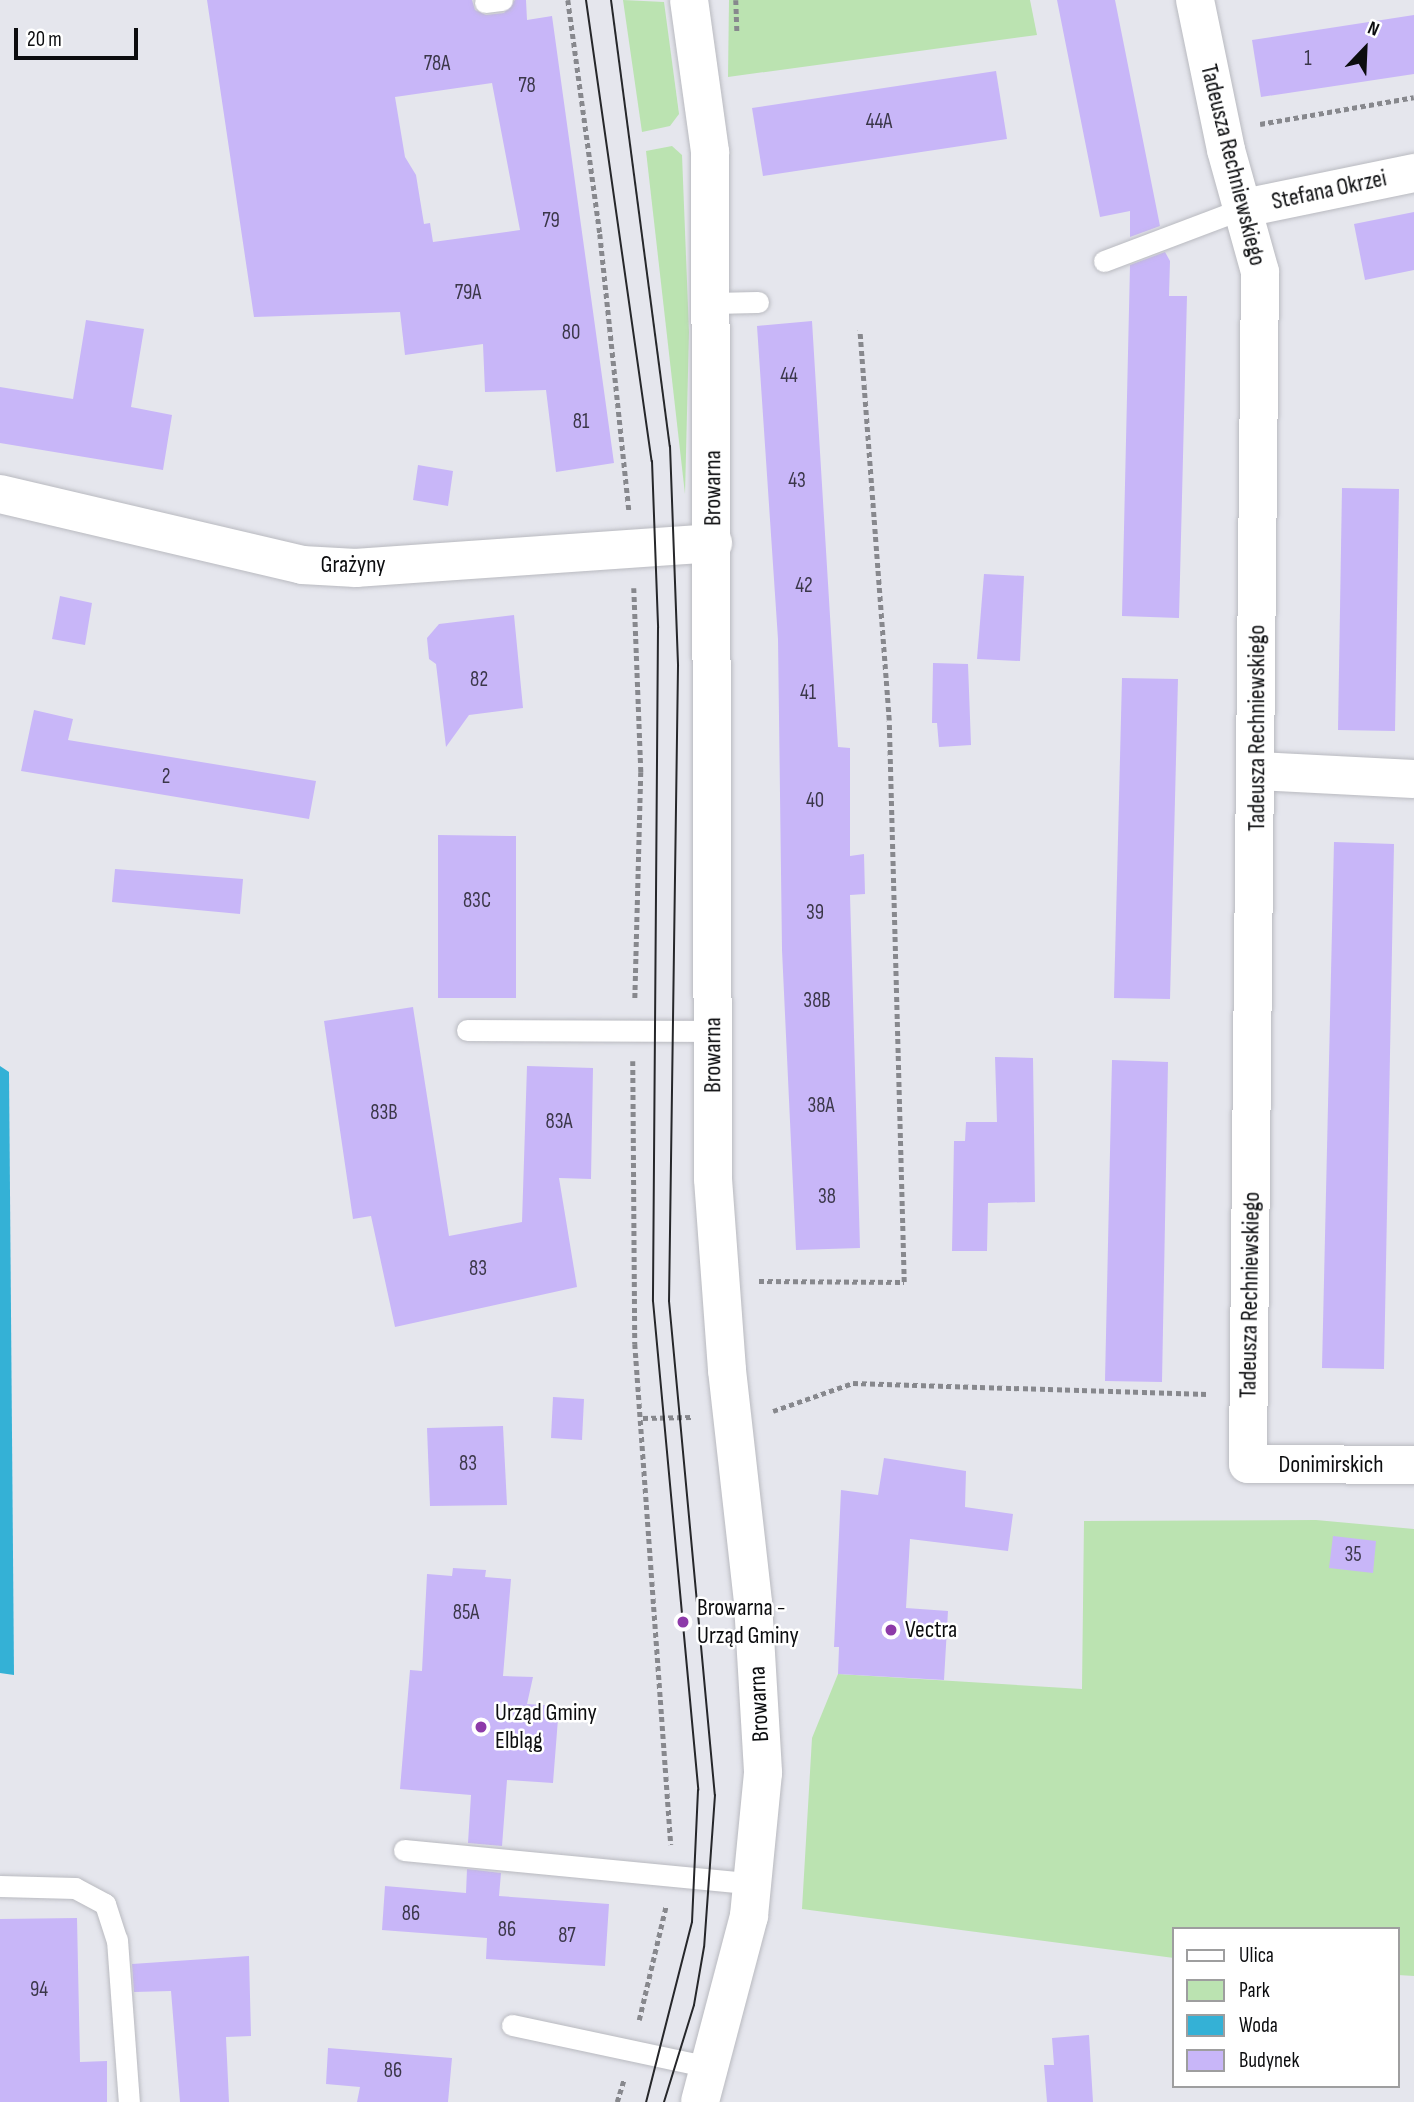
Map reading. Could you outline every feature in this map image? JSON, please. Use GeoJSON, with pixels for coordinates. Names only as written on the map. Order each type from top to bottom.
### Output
{"type":"FeatureCollection","features":[{"type":"Feature","properties":{"kind":"street","name":"Browarna"},"geometry":{"type":"LineString","coordinates":[[689,0],[710,152],[713,543],[712,1031],[720,1284],[760,1711],[763,1773],[754,1884],[705,2084]]}},
{"type":"Feature","properties":{"kind":"street","name":"Tadeusza Rechniewskiego"},"geometry":{"type":"LineString","coordinates":[[1195,0],[1222,130],[1260,272],[1248,1464]]}},
{"type":"Feature","properties":{"kind":"street","name":"Stefana Okrzei"},"geometry":{"type":"LineString","coordinates":[[1244,208],[1414,173]]}},
{"type":"Feature","properties":{"kind":"street","name":"Grażyny"},"geometry":{"type":"LineString","coordinates":[[0,494],[302,565],[356,568],[713,543]]}},
{"type":"Feature","properties":{"kind":"street"},"geometry":{"type":"LineString","coordinates":[[1256,772],[1414,779]]}},
{"type":"Feature","properties":{"kind":"street","name":"Donimirskich"},"geometry":{"type":"LineString","coordinates":[[1248,1464],[1414,1465]]}},
{"type":"Feature","properties":{"kind":"lane"},"geometry":{"type":"LineString","coordinates":[[1104,261],[1244,208]]}},
{"type":"Feature","properties":{"kind":"lane"},"geometry":{"type":"LineString","coordinates":[[712,303],[758,302]]}},
{"type":"Feature","properties":{"kind":"lane"},"geometry":{"type":"LineString","coordinates":[[467,1030],[712,1031]]}},
{"type":"Feature","properties":{"kind":"lane"},"geometry":{"type":"LineString","coordinates":[[404,1850],[754,1884]]}},
{"type":"Feature","properties":{"kind":"lane"},"geometry":{"type":"LineString","coordinates":[[0,1886],[75,1888],[105,1903],[117,1940],[129,2102]]}},
{"type":"Feature","properties":{"kind":"lane"},"geometry":{"type":"LineString","coordinates":[[512,2025],[705,2084]]}},
{"type":"Feature","properties":{"kind":"path"},"geometry":{"type":"LineString","coordinates":[[1222,130],[1414,97]]}},
{"type":"Feature","properties":{"kind":"path"},"geometry":{"type":"LineString","coordinates":[[720,1284],[904,1282],[889,720],[860,330]]}},
{"type":"Feature","properties":{"kind":"path"},"geometry":{"type":"LineString","coordinates":[[765,1413],[853,1383],[1249,1395]]}},
{"type":"Feature","properties":{"kind":"green space"},"geometry":{"type":"Polygon","coordinates":[[[623,0],[664,2],[679,114],[670,126],[642,132],[623,0]]]}},
{"type":"Feature","properties":{"kind":"green space"},"geometry":{"type":"Polygon","coordinates":[[[729,0],[1030,0],[1037,35],[728,77],[729,0]]]}},
{"type":"Feature","properties":{"kind":"green space"},"geometry":{"type":"Polygon","coordinates":[[[672,146],[682,155],[689,332],[685,494],[646,151],[672,146]]]}},
{"type":"Feature","properties":{"kind":"green space"},"geometry":{"type":"Polygon","coordinates":[[[1316,1520],[1414,1529],[1414,1976],[1400,1975],[1400,1927],[1172,1927],[1172,1958],[802,1909],[812,1738],[838,1674],[1082,1689],[1084,1521],[1316,1520]]]}},
{"type":"Feature","properties":{"kind":"water"},"geometry":{"type":"Polygon","coordinates":[[[0,1066],[9,1072],[14,1675],[0,1673],[0,1066]]]}},
{"type":"Feature","properties":{"kind":"building"},"geometry":{"type":"Polygon","coordinates":[[[207,0],[472,0],[475,10],[486,15],[504,13],[515,0],[526,0],[527,20],[552,16],[614,463],[556,472],[546,390],[485,392],[483,344],[405,355],[400,312],[254,317],[207,0]],[[492,83],[395,97],[405,157],[416,175],[424,224],[430,223],[433,242],[520,230],[492,83]]]}},
{"type":"Feature","properties":{"kind":"building"},"geometry":{"type":"Polygon","coordinates":[[[1057,0],[1115,0],[1160,226],[1130,237],[1130,211],[1100,217],[1057,0]]]}},
{"type":"Feature","properties":{"kind":"building"},"geometry":{"type":"Polygon","coordinates":[[[1414,15],[1414,74],[1261,97],[1252,40],[1414,15]]]}},
{"type":"Feature","properties":{"kind":"building"},"geometry":{"type":"Polygon","coordinates":[[[996,71],[1007,139],[763,176],[752,108],[996,71]]]}},
{"type":"Feature","properties":{"kind":"building"},"geometry":{"type":"Polygon","coordinates":[[[1414,212],[1414,270],[1365,280],[1354,224],[1414,212]]]}},
{"type":"Feature","properties":{"kind":"building"},"geometry":{"type":"Polygon","coordinates":[[[1165,252],[1170,261],[1169,296],[1187,296],[1179,618],[1122,616],[1130,265],[1165,252]]]}},
{"type":"Feature","properties":{"kind":"building"},"geometry":{"type":"Polygon","coordinates":[[[86,320],[144,329],[131,407],[172,415],[163,470],[0,443],[0,387],[73,399],[86,320]]]}},
{"type":"Feature","properties":{"kind":"building"},"geometry":{"type":"Polygon","coordinates":[[[812,321],[838,747],[850,748],[850,856],[864,854],[865,894],[850,895],[860,1248],[796,1250],[782,950],[778,639],[757,326],[812,321]]]}},
{"type":"Feature","properties":{"kind":"building"},"geometry":{"type":"Polygon","coordinates":[[[418,465],[453,471],[448,506],[413,500],[418,465]]]}},
{"type":"Feature","properties":{"kind":"building"},"geometry":{"type":"Polygon","coordinates":[[[1342,488],[1399,489],[1395,731],[1338,730],[1342,488]]]}},
{"type":"Feature","properties":{"kind":"building"},"geometry":{"type":"Polygon","coordinates":[[[984,574],[1024,576],[1020,661],[977,659],[984,574]]]}},
{"type":"Feature","properties":{"kind":"building"},"geometry":{"type":"Polygon","coordinates":[[[60,596],[92,603],[85,645],[52,639],[60,596]]]}},
{"type":"Feature","properties":{"kind":"building"},"geometry":{"type":"Polygon","coordinates":[[[514,615],[523,708],[469,715],[446,747],[436,664],[429,659],[427,638],[439,624],[514,615]]]}},
{"type":"Feature","properties":{"kind":"building"},"geometry":{"type":"Polygon","coordinates":[[[933,663],[968,664],[971,745],[939,747],[937,723],[932,723],[933,663]]]}},
{"type":"Feature","properties":{"kind":"building"},"geometry":{"type":"Polygon","coordinates":[[[1122,678],[1178,679],[1170,999],[1114,998],[1122,678]]]}},
{"type":"Feature","properties":{"kind":"building"},"geometry":{"type":"Polygon","coordinates":[[[34,710],[73,719],[68,740],[316,781],[309,819],[21,771],[34,710]]]}},
{"type":"Feature","properties":{"kind":"building"},"geometry":{"type":"Polygon","coordinates":[[[438,835],[516,836],[516,998],[438,998],[438,835]]]}},
{"type":"Feature","properties":{"kind":"building"},"geometry":{"type":"Polygon","coordinates":[[[1334,842],[1394,844],[1384,1369],[1322,1368],[1334,842]]]}},
{"type":"Feature","properties":{"kind":"building"},"geometry":{"type":"Polygon","coordinates":[[[115,869],[243,879],[240,914],[112,902],[115,869]]]}},
{"type":"Feature","properties":{"kind":"building"},"geometry":{"type":"Polygon","coordinates":[[[413,1007],[449,1236],[522,1222],[527,1066],[593,1068],[591,1179],[559,1178],[577,1287],[395,1327],[371,1216],[353,1219],[324,1021],[413,1007]]]}},
{"type":"Feature","properties":{"kind":"building"},"geometry":{"type":"Polygon","coordinates":[[[995,1057],[1033,1058],[1035,1202],[988,1203],[987,1251],[952,1251],[954,1141],[965,1141],[966,1122],[997,1122],[995,1057]]]}},
{"type":"Feature","properties":{"kind":"building"},"geometry":{"type":"Polygon","coordinates":[[[1112,1060],[1168,1062],[1162,1382],[1105,1381],[1112,1060]]]}},
{"type":"Feature","properties":{"kind":"building"},"geometry":{"type":"Polygon","coordinates":[[[553,1397],[584,1399],[582,1440],[551,1438],[553,1397]]]}},
{"type":"Feature","properties":{"kind":"building"},"geometry":{"type":"Polygon","coordinates":[[[503,1426],[507,1505],[430,1506],[427,1428],[503,1426]]]}},
{"type":"Feature","properties":{"kind":"building"},"geometry":{"type":"Polygon","coordinates":[[[884,1458],[966,1471],[965,1507],[1013,1514],[1008,1551],[910,1539],[906,1608],[948,1611],[944,1680],[838,1674],[839,1647],[834,1647],[841,1490],[878,1495],[884,1458]]]}},
{"type":"Feature","properties":{"kind":"building"},"geometry":{"type":"Polygon","coordinates":[[[1333,1536],[1376,1541],[1373,1573],[1329,1568],[1333,1536]]]}},
{"type":"Feature","properties":{"kind":"building"},"geometry":{"type":"Polygon","coordinates":[[[453,1568],[486,1570],[485,1577],[511,1579],[503,1676],[533,1677],[527,1704],[559,1706],[553,1783],[507,1780],[502,1846],[468,1843],[471,1795],[400,1789],[410,1670],[422,1671],[427,1574],[452,1576],[453,1568]]]}},
{"type":"Feature","properties":{"kind":"building"},"geometry":{"type":"Polygon","coordinates":[[[467,1869],[501,1873],[499,1896],[609,1904],[605,1966],[486,1959],[487,1938],[382,1930],[385,1886],[466,1893],[467,1869]]]}},
{"type":"Feature","properties":{"kind":"building"},"geometry":{"type":"Polygon","coordinates":[[[77,1918],[80,2062],[107,2061],[107,2102],[0,2102],[0,1919],[77,1918]]]}},
{"type":"Feature","properties":{"kind":"building"},"geometry":{"type":"Polygon","coordinates":[[[249,1956],[251,2036],[226,2037],[229,2102],[180,2102],[171,1991],[134,1992],[132,1964],[249,1956]]]}},
{"type":"Feature","properties":{"kind":"building"},"geometry":{"type":"Polygon","coordinates":[[[1089,2035],[1093,2102],[1047,2102],[1044,2065],[1054,2065],[1052,2038],[1089,2035]]]}},
{"type":"Feature","properties":{"kind":"building"},"geometry":{"type":"Polygon","coordinates":[[[328,2048],[452,2058],[448,2102],[357,2102],[360,2087],[326,2084],[328,2048]]]}},
{"type":"Feature","properties":{"kind":"tram line"},"geometry":{"type":"LineString","coordinates":[[586,0],[652,461],[658,628],[653,1301],[698,1790],[692,1922],[646,2102]]}},
{"type":"Feature","properties":{"kind":"tram line"},"geometry":{"type":"LineString","coordinates":[[611,0],[670,446],[678,666],[669,1301],[715,1795],[704,1947],[694,2005],[664,2102]]}},
{"type":"Feature","properties":{"kind":"place","name":"Browarna - Urząd Gminy"},"geometry":{"type":"Point","coordinates":[683,1622]}},
{"type":"Feature","properties":{"kind":"place","name":"Vectra"},"geometry":{"type":"Point","coordinates":[891,1630]}},
{"type":"Feature","properties":{"kind":"place","name":"Urząd Gminy Elbląg"},"geometry":{"type":"Point","coordinates":[481,1727]}}]}
